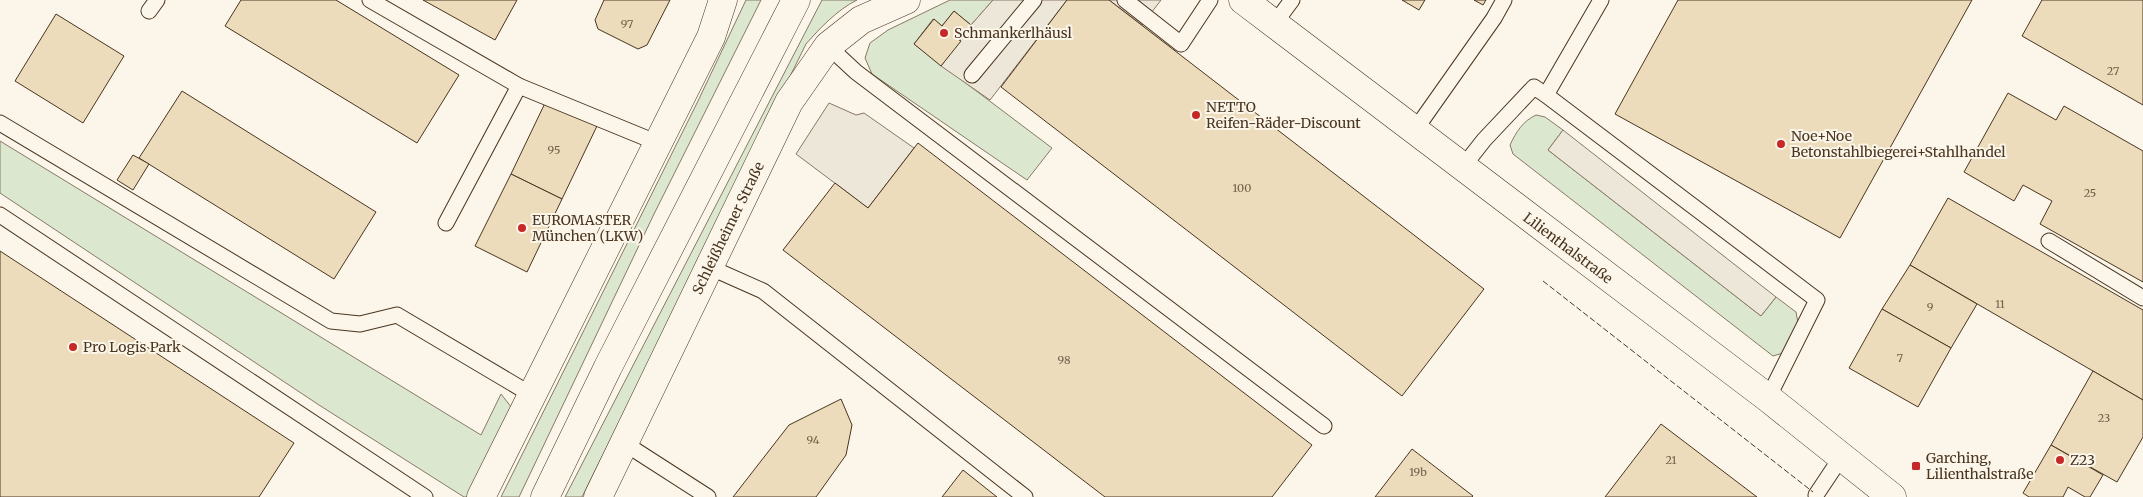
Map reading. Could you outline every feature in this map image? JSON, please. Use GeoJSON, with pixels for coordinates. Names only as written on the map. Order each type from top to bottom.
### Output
{"type":"FeatureCollection","features":[{"type":"Feature","properties":{"kind":"street"},"geometry":{"type":"LineString","coordinates":[[481,497],[711,37],[722,0]]}},
{"type":"Feature","properties":{"kind":"street"},"geometry":{"type":"LineString","coordinates":[[545,497],[608,367],[796,0]]}},
{"type":"Feature","properties":{"kind":"street","name":"Schleißheimer Straße"},"geometry":{"type":"LineString","coordinates":[[598,497],[789,102],[828,46],[861,20],[906,0]]}},
{"type":"Feature","properties":{"kind":"street","name":"Lilienthalstraße"},"geometry":{"type":"LineString","coordinates":[[1243,0],[1415,130],[1462,168],[1768,398],[1892,497]]}},
{"type":"Feature","properties":{"kind":"lane"},"geometry":{"type":"LineString","coordinates":[[370,0],[519,86],[658,143]]}},
{"type":"Feature","properties":{"kind":"lane"},"geometry":{"type":"LineString","coordinates":[[972,74],[1034,0]]}},
{"type":"Feature","properties":{"kind":"lane"},"geometry":{"type":"LineString","coordinates":[[1125,0],[1181,44],[1210,0]]}},
{"type":"Feature","properties":{"kind":"lane"},"geometry":{"type":"LineString","coordinates":[[1275,23],[1292,0]]}},
{"type":"Feature","properties":{"kind":"lane"},"geometry":{"type":"LineString","coordinates":[[1415,130],[1494,18],[1504,0]]}},
{"type":"Feature","properties":{"kind":"lane"},"geometry":{"type":"LineString","coordinates":[[1546,95],[1601,0]]}},
{"type":"Feature","properties":{"kind":"lane"},"geometry":{"type":"LineString","coordinates":[[828,46],[856,72],[1324,426]]}},
{"type":"Feature","properties":{"kind":"lane"},"geometry":{"type":"LineString","coordinates":[[446,223],[519,86]]}},
{"type":"Feature","properties":{"kind":"lane"},"geometry":{"type":"LineString","coordinates":[[1462,168],[1484,140],[1534,86],[1546,95],[1817,300],[1768,398]]}},
{"type":"Feature","properties":{"kind":"lane"},"geometry":{"type":"LineString","coordinates":[[0,124],[331,321],[360,324],[397,315],[532,395]]}},
{"type":"Feature","properties":{"kind":"lane"},"geometry":{"type":"LineString","coordinates":[[0,215],[425,497]]}},
{"type":"Feature","properties":{"kind":"lane"},"geometry":{"type":"LineString","coordinates":[[2049,241],[2143,298]]}},
{"type":"Feature","properties":{"kind":"lane"},"geometry":{"type":"LineString","coordinates":[[709,267],[764,291],[1025,497]]}},
{"type":"Feature","properties":{"kind":"lane"},"geometry":{"type":"LineString","coordinates":[[624,443],[708,497]]}},
{"type":"Feature","properties":{"kind":"lane"},"geometry":{"type":"LineString","coordinates":[[1816,495],[1842,456]]}},
{"type":"Feature","properties":{"kind":"green space"},"geometry":{"type":"Polygon","coordinates":[[[746,0],[761,0],[654,214],[519,497],[501,497],[698,101],[746,0]]]}},
{"type":"Feature","properties":{"kind":"green space"},"geometry":{"type":"Polygon","coordinates":[[[822,0],[857,0],[836,14],[806,44],[582,497],[565,497],[822,0]]]}},
{"type":"Feature","properties":{"kind":"green space"},"geometry":{"type":"Polygon","coordinates":[[[950,0],[993,0],[971,25],[954,11],[942,26],[933,19],[914,44],[1052,148],[1027,180],[872,74],[865,58],[870,43],[888,30],[950,0]]]}},
{"type":"Feature","properties":{"kind":"green space"},"geometry":{"type":"Polygon","coordinates":[[[1536,115],[1545,117],[1563,130],[1548,150],[1761,316],[1776,297],[1796,312],[1798,323],[1783,353],[1773,356],[1513,154],[1510,145],[1520,127],[1536,115]]]}},
{"type":"Feature","properties":{"kind":"green space"},"geometry":{"type":"Polygon","coordinates":[[[0,141],[481,435],[501,394],[512,408],[468,497],[464,497],[319,405],[0,193],[0,141]]]}},
{"type":"Feature","properties":{"kind":"shaded area"},"geometry":{"type":"Polygon","coordinates":[[[993,0],[1067,0],[990,100],[941,66],[971,25],[993,0]]]}},
{"type":"Feature","properties":{"kind":"shaded area"},"geometry":{"type":"Polygon","coordinates":[[[1109,0],[1161,0],[1142,25],[1109,0]]]}},
{"type":"Feature","properties":{"kind":"shaded area"},"geometry":{"type":"Polygon","coordinates":[[[829,103],[856,115],[864,113],[914,148],[868,208],[796,154],[829,103]]]}},
{"type":"Feature","properties":{"kind":"shaded area"},"geometry":{"type":"Polygon","coordinates":[[[1563,130],[1776,297],[1761,316],[1548,150],[1563,130]]]}},
{"type":"Feature","properties":{"kind":"building"},"geometry":{"type":"Polygon","coordinates":[[[241,0],[336,0],[459,75],[417,143],[225,26],[241,0]]]}},
{"type":"Feature","properties":{"kind":"building"},"geometry":{"type":"Polygon","coordinates":[[[423,0],[517,0],[495,40],[423,0]]]}},
{"type":"Feature","properties":{"kind":"building"},"geometry":{"type":"Polygon","coordinates":[[[604,0],[670,0],[647,45],[638,49],[598,29],[595,20],[604,0]]]}},
{"type":"Feature","properties":{"kind":"building"},"geometry":{"type":"Polygon","coordinates":[[[1067,0],[1109,0],[1484,289],[1402,396],[1001,87],[1067,0]]]}},
{"type":"Feature","properties":{"kind":"building"},"geometry":{"type":"Polygon","coordinates":[[[1402,0],[1425,0],[1419,10],[1402,0]]]}},
{"type":"Feature","properties":{"kind":"building"},"geometry":{"type":"Polygon","coordinates":[[[1474,0],[1486,0],[1483,5],[1474,0]]]}},
{"type":"Feature","properties":{"kind":"building","name":"Noe+Noe Betonstahlbiegerei+Stahlhandel"},"geometry":{"type":"Polygon","coordinates":[[[1678,0],[1972,0],[1840,238],[1615,114],[1678,0]]]}},
{"type":"Feature","properties":{"kind":"building"},"geometry":{"type":"Polygon","coordinates":[[[2042,0],[2143,0],[2143,105],[2022,36],[2042,0]]]}},
{"type":"Feature","properties":{"kind":"building","name":"Schmankerlhäusl"},"geometry":{"type":"Polygon","coordinates":[[[954,11],[971,25],[941,66],[914,44],[934,19],[942,26],[954,11]]]}},
{"type":"Feature","properties":{"kind":"building"},"geometry":{"type":"Polygon","coordinates":[[[56,14],[124,56],[83,123],[15,81],[56,14]]]}},
{"type":"Feature","properties":{"kind":"building"},"geometry":{"type":"Polygon","coordinates":[[[182,91],[376,212],[334,279],[139,158],[182,91]]]}},
{"type":"Feature","properties":{"kind":"building"},"geometry":{"type":"Polygon","coordinates":[[[2008,93],[2056,120],[2064,106],[2143,151],[2143,282],[2040,224],[2052,201],[2023,185],[2014,201],[1964,172],[2008,93]]]}},
{"type":"Feature","properties":{"kind":"building"},"geometry":{"type":"Polygon","coordinates":[[[546,101],[597,126],[562,199],[511,174],[546,101]]]}},
{"type":"Feature","properties":{"kind":"building"},"geometry":{"type":"Polygon","coordinates":[[[918,143],[1312,445],[1272,497],[1105,497],[783,250],[835,183],[868,208],[918,143]]]}},
{"type":"Feature","properties":{"kind":"building"},"geometry":{"type":"Polygon","coordinates":[[[133,155],[149,164],[133,190],[117,180],[133,155]]]}},
{"type":"Feature","properties":{"kind":"building"},"geometry":{"type":"Polygon","coordinates":[[[511,174],[562,199],[527,272],[475,246],[511,174]]]}},
{"type":"Feature","properties":{"kind":"building"},"geometry":{"type":"Polygon","coordinates":[[[1948,198],[2143,310],[2143,400],[1910,265],[1948,198]]]}},
{"type":"Feature","properties":{"kind":"building","name":"Pro Logis Park"},"geometry":{"type":"Polygon","coordinates":[[[0,251],[294,443],[259,497],[0,497],[0,251]]]}},
{"type":"Feature","properties":{"kind":"building"},"geometry":{"type":"Polygon","coordinates":[[[1910,265],[1977,304],[1951,348],[1882,309],[1910,265]]]}},
{"type":"Feature","properties":{"kind":"building"},"geometry":{"type":"Polygon","coordinates":[[[1882,309],[1951,348],[1918,407],[1849,368],[1882,309]]]}},
{"type":"Feature","properties":{"kind":"building"},"geometry":{"type":"Polygon","coordinates":[[[2093,371],[2143,400],[2143,437],[2117,482],[2051,445],[2093,371]]]}},
{"type":"Feature","properties":{"kind":"building"},"geometry":{"type":"Polygon","coordinates":[[[841,399],[852,425],[846,455],[816,497],[733,497],[789,425],[841,399]]]}},
{"type":"Feature","properties":{"kind":"building"},"geometry":{"type":"Polygon","coordinates":[[[1661,424],[1757,497],[1605,497],[1661,424]]]}},
{"type":"Feature","properties":{"kind":"building","name":"Z23"},"geometry":{"type":"Polygon","coordinates":[[[2051,445],[2103,475],[2090,497],[2085,497],[2068,487],[2063,497],[2029,497],[2023,493],[2051,445]]]}},
{"type":"Feature","properties":{"kind":"building"},"geometry":{"type":"Polygon","coordinates":[[[1412,449],[1473,496],[1375,497],[1412,449]]]}},
{"type":"Feature","properties":{"kind":"building"},"geometry":{"type":"Polygon","coordinates":[[[963,470],[997,497],[942,497],[963,470]]]}},
{"type":"Feature","properties":{"kind":"fence"},"geometry":{"type":"LineString","coordinates":[[1543,281],[1813,492]]}},
{"type":"Feature","properties":{"kind":"place","name":"Schmankerlhäusl"},"geometry":{"type":"Point","coordinates":[944,33]}},
{"type":"Feature","properties":{"kind":"place","name":"NETTO Reifen-Räder-Discount"},"geometry":{"type":"Point","coordinates":[1196,115]}},
{"type":"Feature","properties":{"kind":"place","name":"Noe+Noe Betonstahlbiegerei+Stahlhandel"},"geometry":{"type":"Point","coordinates":[1781,144]}},
{"type":"Feature","properties":{"kind":"place","name":"EUROMASTER München (LKW)"},"geometry":{"type":"Point","coordinates":[522,228]}},
{"type":"Feature","properties":{"kind":"place","name":"Pro Logis Park"},"geometry":{"type":"Point","coordinates":[73,347]}},
{"type":"Feature","properties":{"kind":"place","name":"Z23"},"geometry":{"type":"Point","coordinates":[2060,460]}},
{"type":"Feature","properties":{"kind":"place","name":"Garching, Lilienthalstraße"},"geometry":{"type":"Point","coordinates":[1916,466]}}]}
